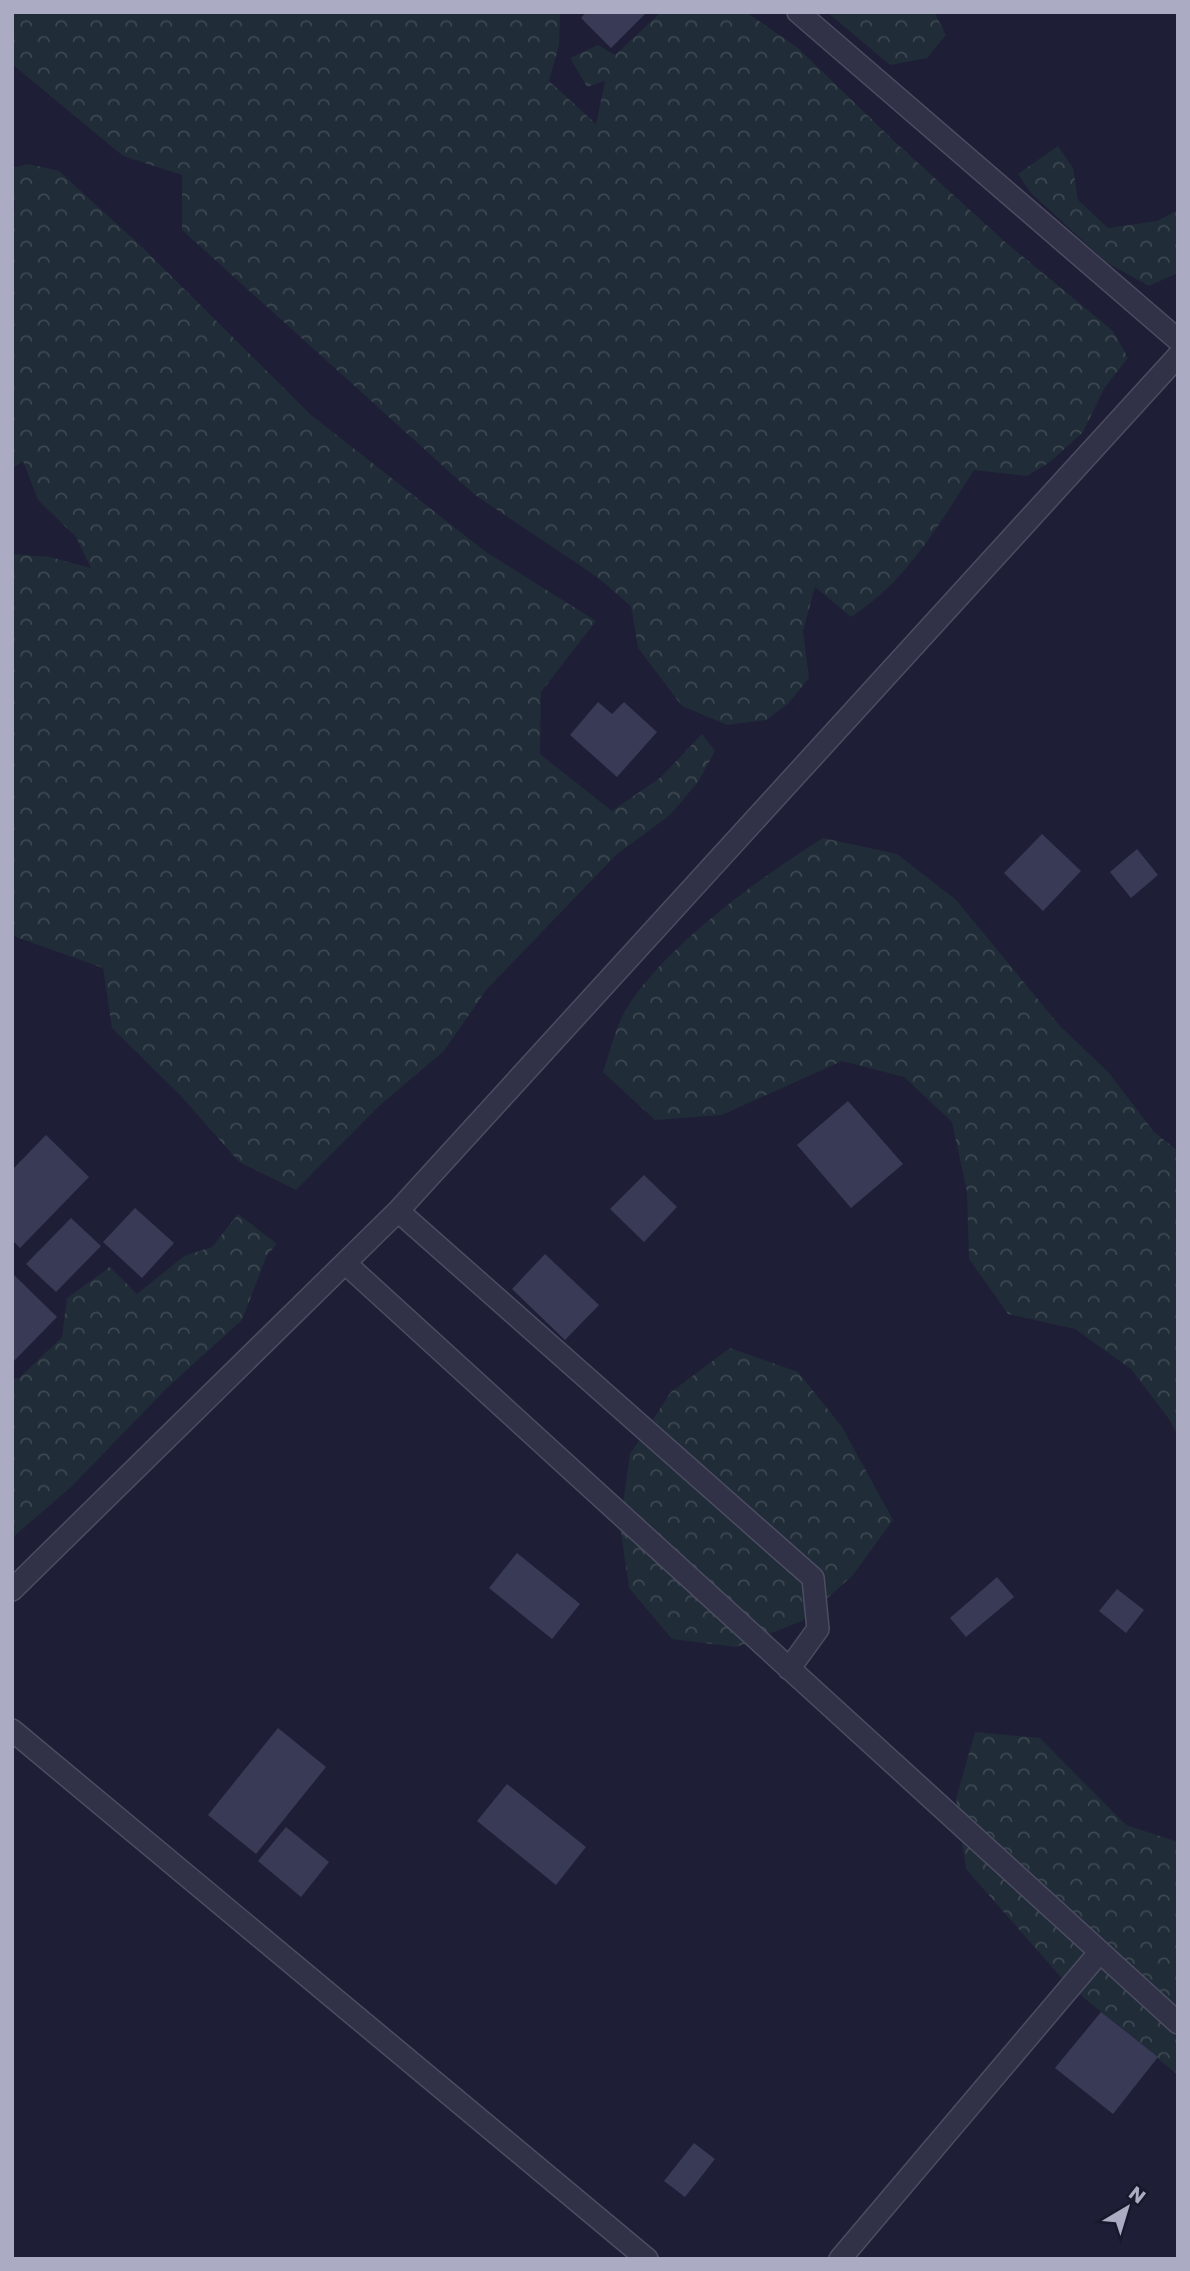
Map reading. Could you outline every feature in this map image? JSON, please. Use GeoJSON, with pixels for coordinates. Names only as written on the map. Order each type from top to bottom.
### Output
{"type":"FeatureCollection","features":[{"type":"Feature","properties":{"kind":"street"},"geometry":{"type":"LineString","coordinates":[[798,12],[1178,340]]}},
{"type":"Feature","properties":{"kind":"street"},"geometry":{"type":"LineString","coordinates":[[12,1590],[398,1211],[1178,356]]}},
{"type":"Feature","properties":{"kind":"street"},"geometry":{"type":"LineString","coordinates":[[398,1211],[813,1578],[818,1629],[789,1669]]}},
{"type":"Feature","properties":{"kind":"street"},"geometry":{"type":"LineString","coordinates":[[345,1263],[1178,2023]]}},
{"type":"Feature","properties":{"kind":"street"},"geometry":{"type":"LineString","coordinates":[[12,1730],[647,2259]]}},
{"type":"Feature","properties":{"kind":"street"},"geometry":{"type":"LineString","coordinates":[[840,2259],[1100,1953]]}},
{"type":"Feature","properties":{"kind":"green space"},"geometry":{"type":"Polygon","coordinates":[[[12,12],[560,12],[559,45],[549,81],[596,124],[605,81],[587,87],[570,58],[598,45],[615,55],[661,12],[746,12],[798,48],[893,140],[1004,241],[1113,331],[1128,358],[1105,387],[1083,432],[1050,462],[1027,476],[974,470],[920,551],[905,570],[871,603],[851,617],[815,587],[803,631],[809,678],[788,704],[766,720],[727,725],[682,706],[638,648],[631,606],[597,577],[475,495],[182,230],[182,175],[123,156],[12,64],[12,12]]]}},
{"type":"Feature","properties":{"kind":"green space"},"geometry":{"type":"Polygon","coordinates":[[[827,12],[934,12],[946,35],[927,58],[890,65],[827,12]]]}},
{"type":"Feature","properties":{"kind":"green space"},"geometry":{"type":"Polygon","coordinates":[[[1058,146],[1073,168],[1078,200],[1108,228],[1157,221],[1178,210],[1178,273],[1149,286],[1106,262],[1031,193],[1018,174],[1058,146]]]}},
{"type":"Feature","properties":{"kind":"green space"},"geometry":{"type":"Polygon","coordinates":[[[29,164],[59,171],[142,247],[311,415],[486,552],[596,621],[541,692],[540,754],[612,811],[661,777],[702,734],[715,751],[698,782],[670,815],[616,855],[487,989],[443,1052],[380,1105],[296,1190],[239,1162],[182,1097],[112,1028],[103,968],[16,937],[12,933],[12,554],[50,557],[91,568],[76,537],[38,500],[23,461],[12,469],[12,215],[15,210],[12,168],[29,164]]]}},
{"type":"Feature","properties":{"kind":"green space"},"geometry":{"type":"Polygon","coordinates":[[[823,838],[897,854],[956,900],[1060,1026],[1109,1073],[1154,1132],[1178,1151],[1178,1436],[1169,1419],[1131,1369],[1075,1329],[1008,1314],[969,1259],[967,1192],[952,1122],[904,1077],[842,1061],[722,1115],[655,1120],[603,1072],[625,1011],[663,963],[743,893],[823,838]]]}},
{"type":"Feature","properties":{"kind":"green space"},"geometry":{"type":"Polygon","coordinates":[[[238,1214],[277,1244],[267,1255],[242,1320],[167,1388],[72,1486],[12,1538],[12,1379],[19,1378],[62,1337],[67,1298],[110,1267],[137,1294],[184,1256],[212,1247],[238,1214]]]}},
{"type":"Feature","properties":{"kind":"green space"},"geometry":{"type":"Polygon","coordinates":[[[730,1348],[798,1372],[842,1427],[893,1520],[853,1575],[802,1621],[736,1647],[672,1639],[629,1588],[620,1525],[630,1454],[671,1392],[730,1348]]]}},
{"type":"Feature","properties":{"kind":"green space"},"geometry":{"type":"Polygon","coordinates":[[[975,1732],[1040,1738],[1126,1825],[1178,1842],[1178,2075],[1067,1984],[966,1869],[956,1799],[975,1732]]]}},
{"type":"Feature","properties":{"kind":"building"},"geometry":{"type":"Polygon","coordinates":[[[586,12],[647,12],[611,48],[581,18],[586,12]]]}},
{"type":"Feature","properties":{"kind":"building"},"geometry":{"type":"Polygon","coordinates":[[[598,702],[612,714],[624,702],[657,732],[617,777],[570,735],[598,702]]]}},
{"type":"Feature","properties":{"kind":"building"},"geometry":{"type":"Polygon","coordinates":[[[1042,834],[1081,871],[1043,911],[1004,873],[1042,834]]]}},
{"type":"Feature","properties":{"kind":"building"},"geometry":{"type":"Polygon","coordinates":[[[1137,849],[1158,875],[1131,898],[1110,872],[1137,849]]]}},
{"type":"Feature","properties":{"kind":"building"},"geometry":{"type":"Polygon","coordinates":[[[848,1101],[903,1164],[851,1208],[797,1145],[848,1101]]]}},
{"type":"Feature","properties":{"kind":"building"},"geometry":{"type":"Polygon","coordinates":[[[46,1135],[89,1177],[20,1248],[12,1240],[12,1170],[46,1135]]]}},
{"type":"Feature","properties":{"kind":"building"},"geometry":{"type":"Polygon","coordinates":[[[644,1175],[677,1207],[644,1242],[610,1209],[644,1175]]]}},
{"type":"Feature","properties":{"kind":"building"},"geometry":{"type":"Polygon","coordinates":[[[135,1208],[174,1243],[142,1278],[103,1242],[135,1208]]]}},
{"type":"Feature","properties":{"kind":"building"},"geometry":{"type":"Polygon","coordinates":[[[71,1218],[101,1246],[56,1292],[26,1264],[71,1218]]]}},
{"type":"Feature","properties":{"kind":"building"},"geometry":{"type":"Polygon","coordinates":[[[545,1254],[599,1305],[565,1340],[512,1289],[545,1254]]]}},
{"type":"Feature","properties":{"kind":"building"},"geometry":{"type":"Polygon","coordinates":[[[12,1273],[57,1317],[12,1363],[12,1273]]]}},
{"type":"Feature","properties":{"kind":"building"},"geometry":{"type":"Polygon","coordinates":[[[517,1553],[580,1604],[552,1639],[489,1588],[517,1553]]]}},
{"type":"Feature","properties":{"kind":"building"},"geometry":{"type":"Polygon","coordinates":[[[997,1577],[1014,1597],[966,1637],[950,1618],[997,1577]]]}},
{"type":"Feature","properties":{"kind":"building"},"geometry":{"type":"Polygon","coordinates":[[[1117,1589],[1144,1610],[1126,1633],[1099,1611],[1117,1589]]]}},
{"type":"Feature","properties":{"kind":"building"},"geometry":{"type":"Polygon","coordinates":[[[278,1728],[326,1767],[256,1854],[208,1815],[278,1728]]]}},
{"type":"Feature","properties":{"kind":"building"},"geometry":{"type":"Polygon","coordinates":[[[507,1784],[586,1847],[556,1885],[477,1821],[507,1784]]]}},
{"type":"Feature","properties":{"kind":"building"},"geometry":{"type":"Polygon","coordinates":[[[286,1827],[329,1862],[301,1897],[258,1861],[286,1827]]]}},
{"type":"Feature","properties":{"kind":"building"},"geometry":{"type":"Polygon","coordinates":[[[1101,2012],[1158,2057],[1113,2114],[1055,2068],[1101,2012]]]}},
{"type":"Feature","properties":{"kind":"building"},"geometry":{"type":"Polygon","coordinates":[[[694,2143],[715,2159],[685,2197],[664,2181],[694,2143]]]}}]}
